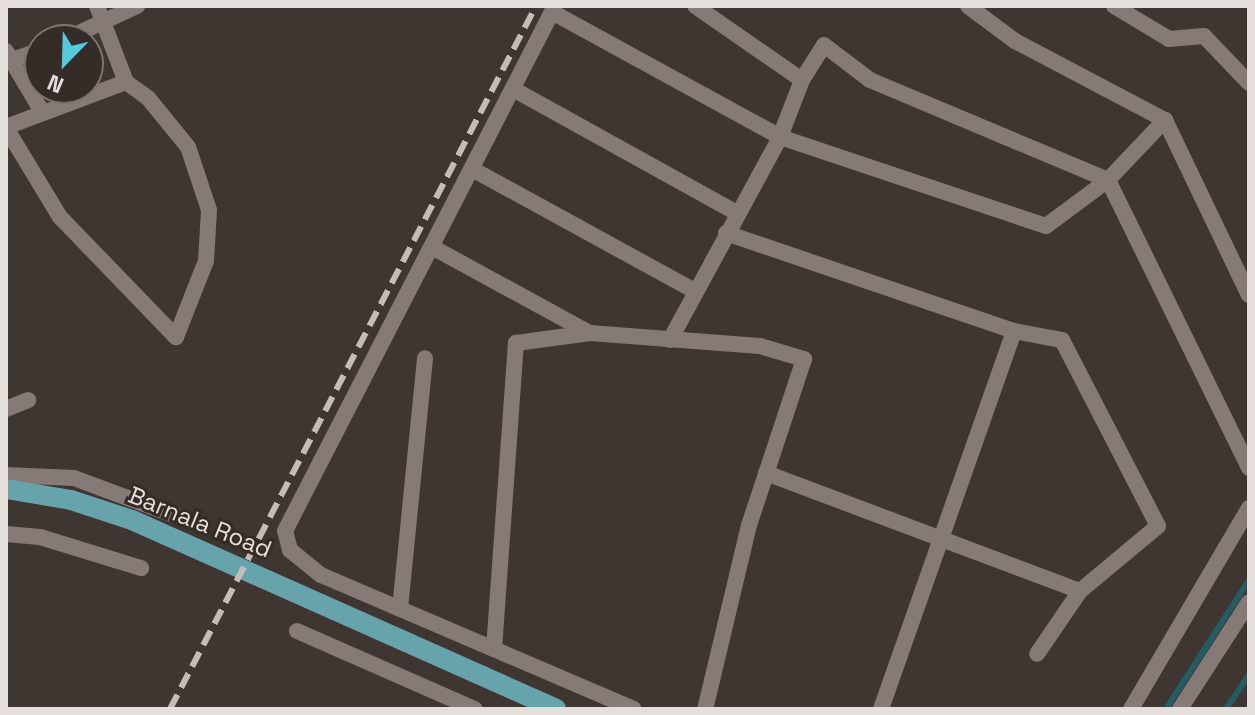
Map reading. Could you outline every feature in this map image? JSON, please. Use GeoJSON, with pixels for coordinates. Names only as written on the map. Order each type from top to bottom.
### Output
{"type":"FeatureCollection","features":[{"type":"Feature","properties":{"kind":"main road","name":"Barnala Road"},"geometry":{"type":"LineString","coordinates":[[6,489],[71,500],[132,520],[556,709]]}},
{"type":"Feature","properties":{"kind":"street"},"geometry":{"type":"LineString","coordinates":[[97,6],[126,82],[148,98],[188,147],[209,210],[206,261],[176,337],[60,217],[6,128],[41,110],[126,82]]}},
{"type":"Feature","properties":{"kind":"street"},"geometry":{"type":"LineString","coordinates":[[104,23],[137,6]]}},
{"type":"Feature","properties":{"kind":"street"},"geometry":{"type":"LineString","coordinates":[[695,6],[802,80]]}},
{"type":"Feature","properties":{"kind":"street"},"geometry":{"type":"LineString","coordinates":[[968,6],[1015,41],[1165,120],[1249,295]]}},
{"type":"Feature","properties":{"kind":"street"},"geometry":{"type":"LineString","coordinates":[[1114,6],[1169,39],[1204,36],[1249,83]]}},
{"type":"Feature","properties":{"kind":"street"},"geometry":{"type":"LineString","coordinates":[[634,709],[321,575],[290,550],[285,531],[554,9],[780,137],[1046,226],[1108,180],[1165,120]]}},
{"type":"Feature","properties":{"kind":"street"},"geometry":{"type":"LineString","coordinates":[[670,340],[693,290],[780,137],[802,80],[824,45],[870,80],[1108,180],[1249,468]]}},
{"type":"Feature","properties":{"kind":"street"},"geometry":{"type":"LineString","coordinates":[[7,58],[41,110]]}},
{"type":"Feature","properties":{"kind":"street"},"geometry":{"type":"LineString","coordinates":[[513,89],[737,213]]}},
{"type":"Feature","properties":{"kind":"street"},"geometry":{"type":"LineString","coordinates":[[472,169],[693,290]]}},
{"type":"Feature","properties":{"kind":"street"},"geometry":{"type":"LineString","coordinates":[[726,233],[1014,331],[1062,340],[1158,526],[1080,591],[1037,654]]}},
{"type":"Feature","properties":{"kind":"street"},"geometry":{"type":"LineString","coordinates":[[432,247],[590,333]]}},
{"type":"Feature","properties":{"kind":"street"},"geometry":{"type":"LineString","coordinates":[[881,709],[1014,331]]}},
{"type":"Feature","properties":{"kind":"street"},"geometry":{"type":"LineString","coordinates":[[494,649],[516,343],[590,333],[760,346],[804,359],[766,473],[705,709]]}},
{"type":"Feature","properties":{"kind":"street"},"geometry":{"type":"LineString","coordinates":[[400,609],[425,358]]}},
{"type":"Feature","properties":{"kind":"street"},"geometry":{"type":"LineString","coordinates":[[6,409],[28,400]]}},
{"type":"Feature","properties":{"kind":"street"},"geometry":{"type":"LineString","coordinates":[[766,473],[1080,591]]}},
{"type":"Feature","properties":{"kind":"street"},"geometry":{"type":"LineString","coordinates":[[6,475],[74,478],[176,516]]}},
{"type":"Feature","properties":{"kind":"street"},"geometry":{"type":"LineString","coordinates":[[1131,709],[1249,508]]}},
{"type":"Feature","properties":{"kind":"street"},"geometry":{"type":"LineString","coordinates":[[6,534],[40,537],[141,568]]}},
{"type":"Feature","properties":{"kind":"street"},"geometry":{"type":"LineString","coordinates":[[1180,709],[1249,602]]}},
{"type":"Feature","properties":{"kind":"street"},"geometry":{"type":"LineString","coordinates":[[297,631],[475,709]]}},
{"type":"Feature","properties":{"kind":"waterway"},"geometry":{"type":"LineString","coordinates":[[1166,709],[1249,580]]}},
{"type":"Feature","properties":{"kind":"waterway"},"geometry":{"type":"LineString","coordinates":[[1226,709],[1249,675]]}},
{"type":"Feature","properties":{"kind":"railway"},"geometry":{"type":"LineString","coordinates":[[170,709],[536,6]]}}]}
